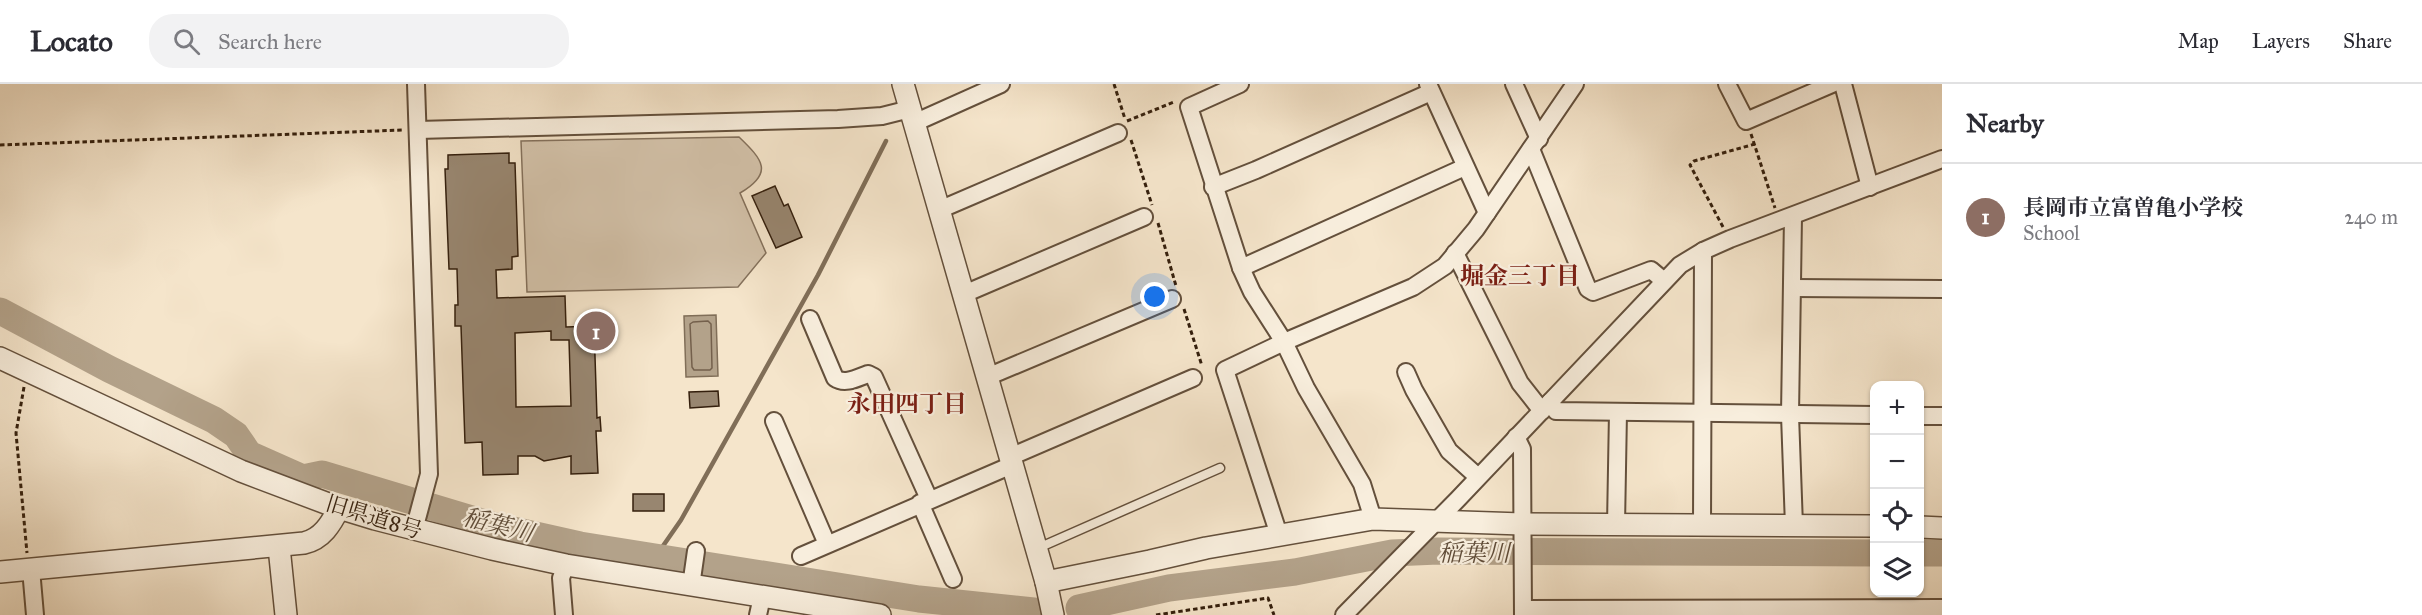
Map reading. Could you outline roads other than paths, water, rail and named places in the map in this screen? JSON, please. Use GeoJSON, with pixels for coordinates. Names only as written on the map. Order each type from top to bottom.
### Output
{"type":"FeatureCollection","features":[{"type":"Feature","properties":{"kind":"street"},"geometry":{"type":"LineString","coordinates":[[414,530],[429,474],[416,84]]}},
{"type":"Feature","properties":{"kind":"street"},"geometry":{"type":"LineString","coordinates":[[903,84],[1046,582],[1053,615]]}},
{"type":"Feature","properties":{"kind":"street"},"geometry":{"type":"LineString","coordinates":[[418,130],[912,116],[1000,84]]}},
{"type":"Feature","properties":{"kind":"street"},"geometry":{"type":"LineString","coordinates":[[1240,84],[1189,107],[1213,187],[1241,268],[1252,292],[1284,342],[1306,388],[1362,484],[1373,519]]}},
{"type":"Feature","properties":{"kind":"street"},"geometry":{"type":"LineString","coordinates":[[1514,84],[1588,289],[1593,292],[1652,270],[1664,281]]}},
{"type":"Feature","properties":{"kind":"street"},"geometry":{"type":"LineString","coordinates":[[1278,535],[1225,370],[1413,287],[1445,266],[1487,213],[1575,84]]}},
{"type":"Feature","properties":{"kind":"street"},"geometry":{"type":"LineString","coordinates":[[1727,84],[1746,121],[1832,84]]}},
{"type":"Feature","properties":{"kind":"street"},"geometry":{"type":"LineString","coordinates":[[1843,84],[1870,187]]}},
{"type":"Feature","properties":{"kind":"street"},"geometry":{"type":"LineString","coordinates":[[1213,187],[1256,170],[1430,88],[1487,213]]}},
{"type":"Feature","properties":{"kind":"street"},"geometry":{"type":"LineString","coordinates":[[939,210],[1125,131]]}},
{"type":"Feature","properties":{"kind":"street"},"geometry":{"type":"LineString","coordinates":[[1344,615],[1680,265],[1702,251],[1730,239],[1942,159]]}},
{"type":"Feature","properties":{"kind":"street"},"geometry":{"type":"LineString","coordinates":[[1241,268],[1465,167]]}},
{"type":"Feature","properties":{"kind":"street"},"geometry":{"type":"LineString","coordinates":[[964,294],[1152,216]]}},
{"type":"Feature","properties":{"kind":"street"},"geometry":{"type":"LineString","coordinates":[[1786,218],[1793,288],[1790,415],[1794,526]]}},
{"type":"Feature","properties":{"kind":"street"},"geometry":{"type":"LineString","coordinates":[[1702,251],[1702,526]]}},
{"type":"Feature","properties":{"kind":"street"},"geometry":{"type":"LineString","coordinates":[[1455,253],[1520,383],[1546,406],[1556,411],[1870,415]]}},
{"type":"Feature","properties":{"kind":"street"},"geometry":{"type":"LineString","coordinates":[[1793,288],[1942,289]]}},
{"type":"Feature","properties":{"kind":"street"},"geometry":{"type":"LineString","coordinates":[[987,377],[1177,298]]}},
{"type":"Feature","properties":{"kind":"street"},"geometry":{"type":"LineString","coordinates":[[810,319],[835,378],[847,381],[868,374],[874,377],[953,579]]}},
{"type":"Feature","properties":{"kind":"street","name":"旧県道8号"},"geometry":{"type":"LineString","coordinates":[[0,358],[241,471],[339,508],[414,530],[566,565],[691,582],[760,606],[880,615]]}},
{"type":"Feature","properties":{"kind":"street"},"geometry":{"type":"LineString","coordinates":[[1406,372],[1413,390],[1449,451],[1478,477]]}},
{"type":"Feature","properties":{"kind":"street"},"geometry":{"type":"LineString","coordinates":[[801,556],[1193,378]]}},
{"type":"Feature","properties":{"kind":"street"},"geometry":{"type":"LineString","coordinates":[[1616,525],[1618,412]]}},
{"type":"Feature","properties":{"kind":"street"},"geometry":{"type":"LineString","coordinates":[[1924,416],[1942,416]]}},
{"type":"Feature","properties":{"kind":"street"},"geometry":{"type":"LineString","coordinates":[[774,421],[827,544]]}},
{"type":"Feature","properties":{"kind":"street"},"geometry":{"type":"LineString","coordinates":[[1516,437],[1522,449],[1523,612],[1789,612],[1942,608]]}},
{"type":"Feature","properties":{"kind":"street"},"geometry":{"type":"LineString","coordinates":[[0,572],[279,547],[315,539],[332,523],[339,508]]}},
{"type":"Feature","properties":{"kind":"street"},"geometry":{"type":"LineString","coordinates":[[1046,582],[1206,548],[1373,519],[1522,524],[1870,526]]}},
{"type":"Feature","properties":{"kind":"street"},"geometry":{"type":"LineString","coordinates":[[1924,527],[1942,528]]}},
{"type":"Feature","properties":{"kind":"street"},"geometry":{"type":"LineString","coordinates":[[279,547],[286,615]]}},
{"type":"Feature","properties":{"kind":"street"},"geometry":{"type":"LineString","coordinates":[[691,582],[696,551]]}},
{"type":"Feature","properties":{"kind":"street"},"geometry":{"type":"LineString","coordinates":[[564,615],[561,578],[566,565]]}},
{"type":"Feature","properties":{"kind":"street"},"geometry":{"type":"LineString","coordinates":[[31,569],[35,615]]}},
{"type":"Feature","properties":{"kind":"lane"},"geometry":{"type":"LineString","coordinates":[[1035,549],[1220,468]]}},
{"type":"Feature","properties":{"kind":"water"},"geometry":{"type":"Polygon","coordinates":[[[716,315],[718,376],[686,377],[684,316],[716,315]]]}},
{"type":"Feature","properties":{"kind":"waterway"},"geometry":{"type":"LineString","coordinates":[[656,556],[681,520],[818,275],[886,141]]}},
{"type":"Feature","properties":{"kind":"waterway","name":"稲葉川"},"geometry":{"type":"LineString","coordinates":[[0,311],[109,369],[214,420],[236,435],[249,454],[303,478],[322,474],[495,526],[580,545],[919,599],[1043,612]]}},
{"type":"Feature","properties":{"kind":"waterway","name":"稲葉川"},"geometry":{"type":"LineString","coordinates":[[1079,608],[1169,588],[1295,572],[1392,553],[1438,551],[1870,553]]}},
{"type":"Feature","properties":{"kind":"waterway","name":"稲葉川"},"geometry":{"type":"LineString","coordinates":[[1924,553],[1942,553]]}},
{"type":"Feature","properties":{"kind":"place","name":"長岡市立富曽亀小学校"},"geometry":{"type":"Point","coordinates":[596,331]}},
{"type":"Feature","properties":{"kind":"district","name":"堀金三丁目"},"geometry":{"type":"Point","coordinates":[1520,276]}},
{"type":"Feature","properties":{"kind":"district","name":"永田四丁目"},"geometry":{"type":"Point","coordinates":[907,404]}}]}
